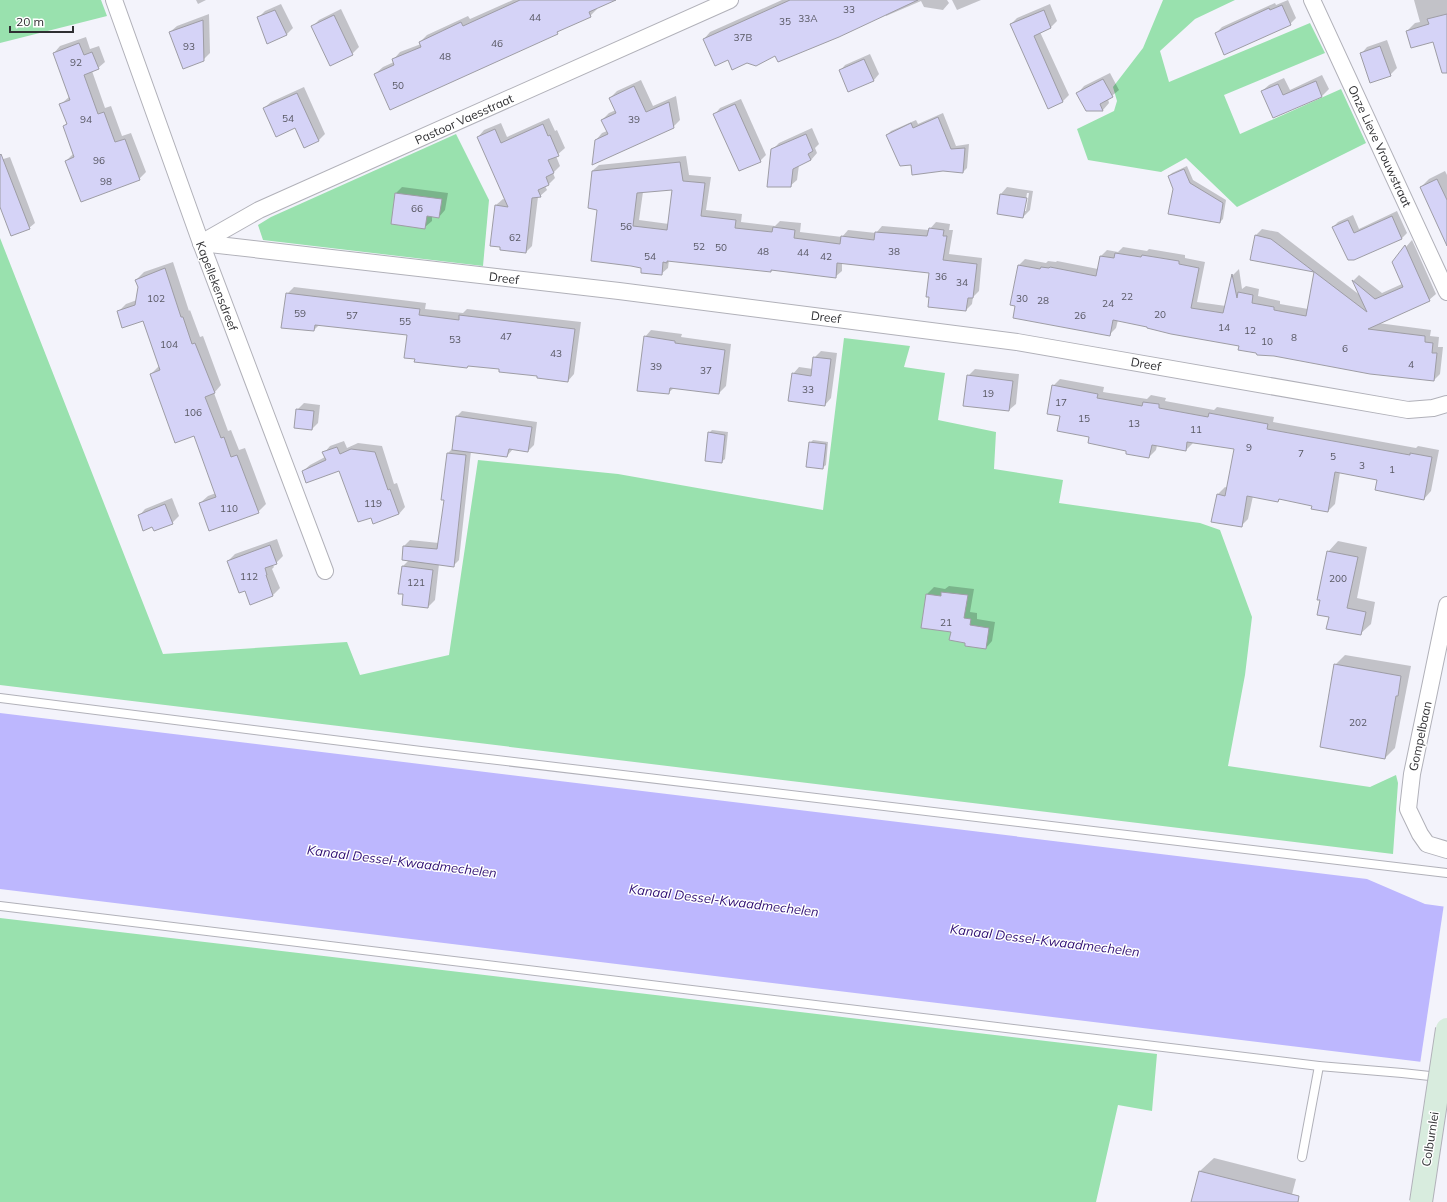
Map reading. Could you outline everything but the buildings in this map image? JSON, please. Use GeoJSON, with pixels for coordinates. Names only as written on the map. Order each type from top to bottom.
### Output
{"type":"FeatureCollection","features":[{"type":"Feature","properties":{"kind":"street","name":"Kapellekensdreef"},"geometry":{"type":"LineString","coordinates":[[114,0],[201,243],[325,571]]}},
{"type":"Feature","properties":{"kind":"street","name":"Pastoor Vaesstraat"},"geometry":{"type":"LineString","coordinates":[[201,243],[259,210],[730,0]]}},
{"type":"Feature","properties":{"kind":"street","name":"Onze Lieve Vrouwstraat"},"geometry":{"type":"LineString","coordinates":[[1312,0],[1447,292]]}},
{"type":"Feature","properties":{"kind":"street","name":"Dreef"},"geometry":{"type":"LineString","coordinates":[[201,243],[619,291],[1017,342],[1408,410],[1433,408],[1447,404]]}},
{"type":"Feature","properties":{"kind":"street","name":"Gompelbaan"},"geometry":{"type":"LineString","coordinates":[[1447,605],[1412,774],[1408,809],[1420,834],[1427,844],[1447,850]]}},
{"type":"Feature","properties":{"kind":"street","name":"Colburnlei"},"geometry":{"type":"LineString","coordinates":[[1421,1202],[1447,1029]]}},
{"type":"Feature","properties":{"kind":"lane"},"geometry":{"type":"LineString","coordinates":[[0,698],[428,752],[1447,873]]}},
{"type":"Feature","properties":{"kind":"lane"},"geometry":{"type":"LineString","coordinates":[[0,906],[1319,1066],[1447,1078]]}},
{"type":"Feature","properties":{"kind":"lane"},"geometry":{"type":"LineString","coordinates":[[1302,1156],[1319,1066]]}},
{"type":"Feature","properties":{"kind":"green space"},"geometry":{"type":"Polygon","coordinates":[[[0,0],[101,0],[107,16],[0,43],[0,0]]]}},
{"type":"Feature","properties":{"kind":"green space"},"geometry":{"type":"Polygon","coordinates":[[[1163,0],[1235,0],[1195,19],[1160,51],[1169,82],[1310,23],[1325,53],[1224,95],[1240,134],[1341,89],[1366,143],[1237,207],[1186,158],[1161,172],[1088,160],[1077,129],[1114,111],[1117,101],[1113,87],[1143,48],[1163,0]]]}},
{"type":"Feature","properties":{"kind":"green space"},"geometry":{"type":"Polygon","coordinates":[[[456,134],[489,200],[483,266],[263,240],[258,225],[271,217],[456,134]]]}},
{"type":"Feature","properties":{"kind":"green space"},"geometry":{"type":"Polygon","coordinates":[[[0,238],[163,654],[347,642],[360,675],[449,655],[478,460],[618,474],[823,510],[844,338],[910,346],[904,367],[945,373],[938,420],[996,432],[994,469],[1063,480],[1059,503],[1200,523],[1220,530],[1252,617],[1245,675],[1228,766],[1370,787],[1396,775],[1398,783],[1393,854],[0,685],[0,238]]]}},
{"type":"Feature","properties":{"kind":"green space"},"geometry":{"type":"Polygon","coordinates":[[[0,918],[1157,1054],[1152,1111],[1118,1105],[1096,1202],[0,1202],[0,918]]]}},
{"type":"Feature","properties":{"kind":"water","name":"Kanaal Dessel-Kwaadmechelen"},"geometry":{"type":"Polygon","coordinates":[[[0,713],[1367,879],[1425,904],[1447,907],[1447,1065],[0,889],[0,713]]]}},
{"type":"Feature","properties":{"kind":"pier"},"geometry":{"type":"Polygon","coordinates":[[[1444,904],[1447,905],[1447,1067],[1420,1064],[1444,904]]]}}]}
